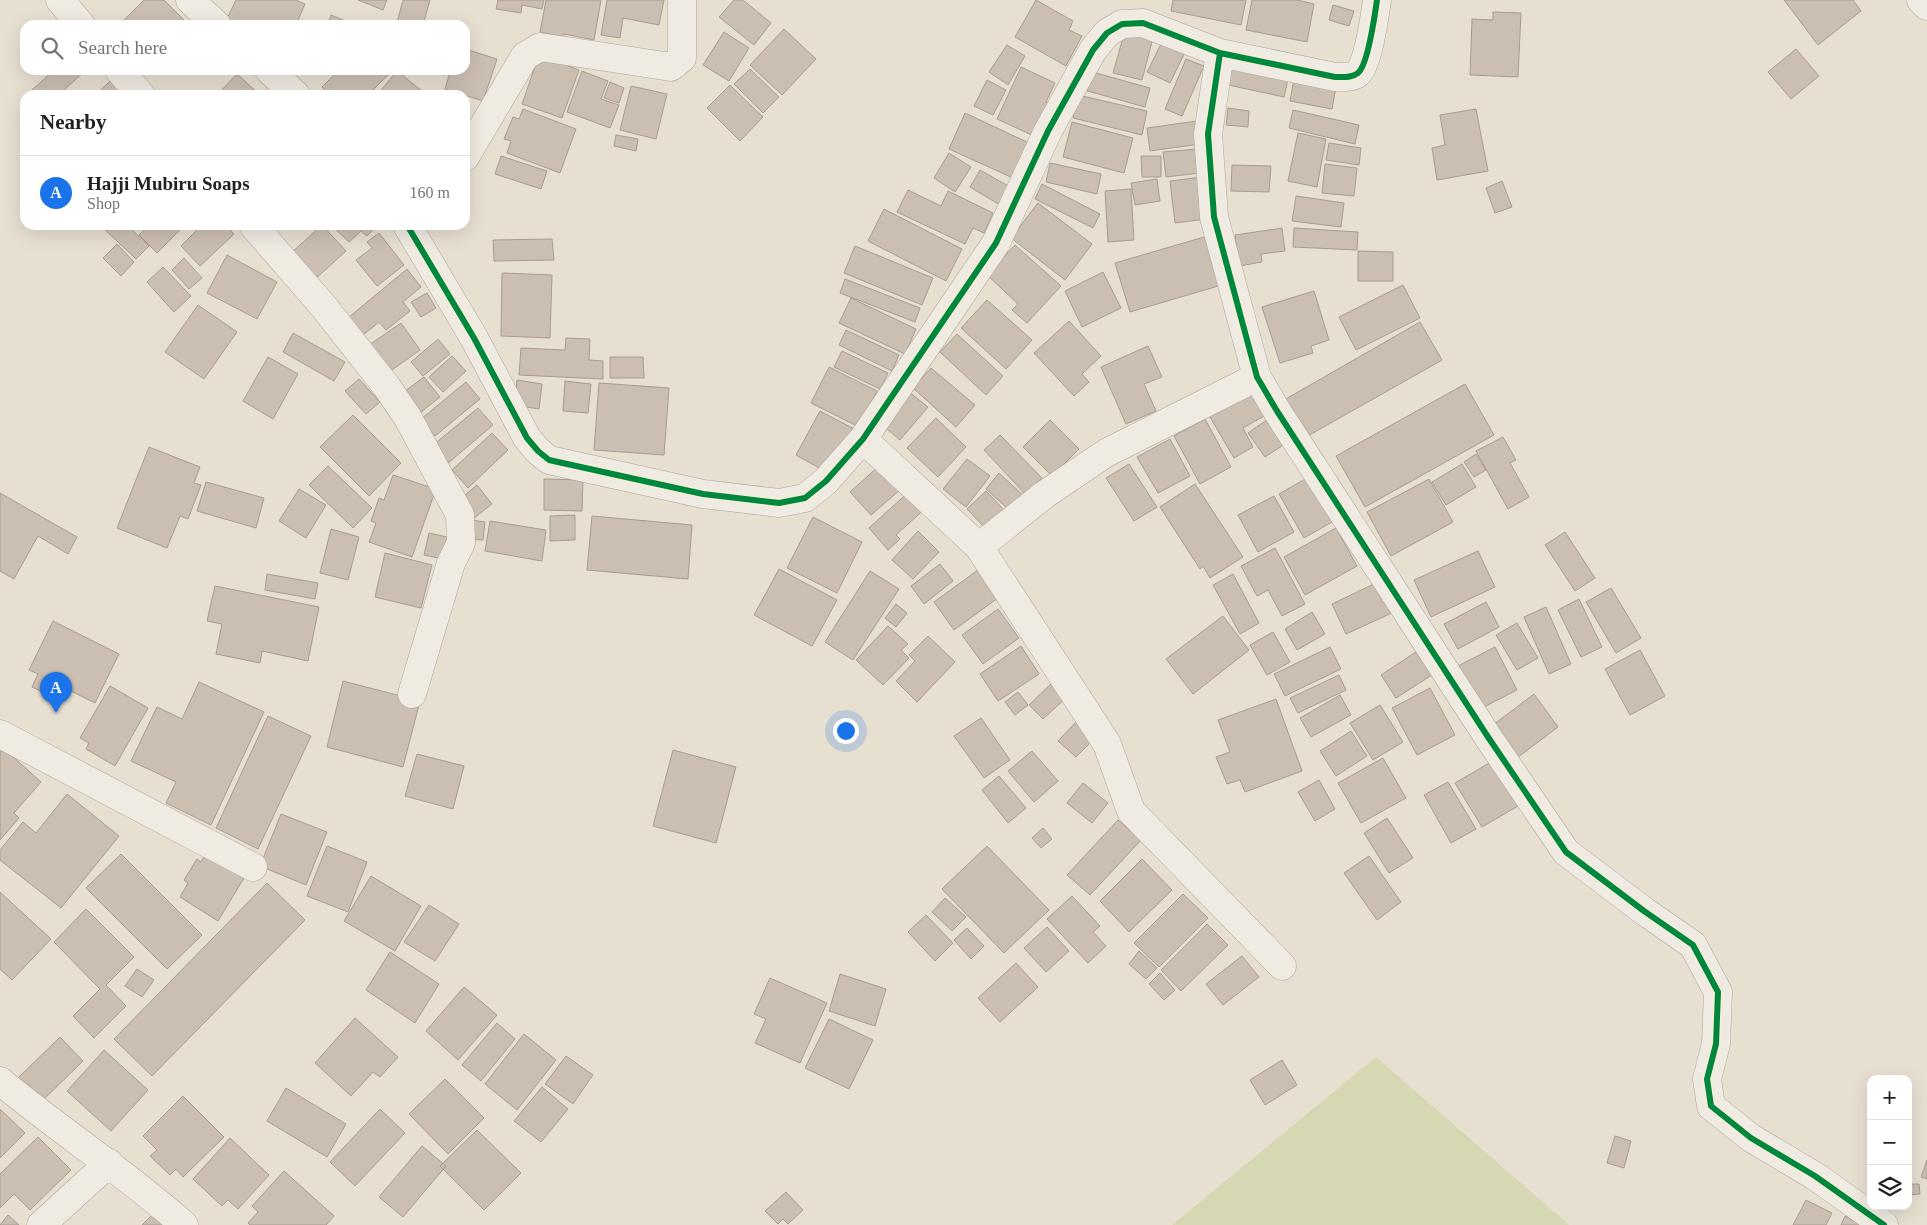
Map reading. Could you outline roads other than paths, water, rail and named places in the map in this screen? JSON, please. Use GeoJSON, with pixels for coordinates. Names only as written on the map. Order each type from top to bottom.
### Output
{"type":"FeatureCollection","features":[{"type":"Feature","properties":{"kind":"street"},"geometry":{"type":"LineString","coordinates":[[60,0],[77,20]]}},
{"type":"Feature","properties":{"kind":"street"},"geometry":{"type":"LineString","coordinates":[[190,0],[212,20]]}},
{"type":"Feature","properties":{"kind":"street"},"geometry":{"type":"LineString","coordinates":[[470,150],[526,56],[540,47],[670,67],[682,58],[682,0]]}},
{"type":"Feature","properties":{"kind":"street"},"geometry":{"type":"LineString","coordinates":[[416,230],[527,438],[549,460],[703,494],[778,503],[805,498],[826,481],[863,439],[996,243],[1048,131],[1093,50],[1106,33],[1122,24],[1143,23],[1220,53],[1335,77],[1350,77],[1359,73],[1364,63],[1378,0]]}},
{"type":"Feature","properties":{"kind":"street"},"geometry":{"type":"LineString","coordinates":[[1921,0],[1927,6]]}},
{"type":"Feature","properties":{"kind":"street"},"geometry":{"type":"LineString","coordinates":[[1220,53],[1208,134],[1214,217],[1257,377],[1277,412],[1488,737],[1566,852],[1644,911],[1693,945],[1718,992],[1716,1044],[1707,1079],[1711,1106],[1751,1138],[1815,1176],[1884,1225]]}},
{"type":"Feature","properties":{"kind":"street"},"geometry":{"type":"LineString","coordinates":[[123,75],[137,90]]}},
{"type":"Feature","properties":{"kind":"street"},"geometry":{"type":"LineString","coordinates":[[274,75],[291,90]]}},
{"type":"Feature","properties":{"kind":"street"},"geometry":{"type":"LineString","coordinates":[[258,230],[324,307],[387,387],[408,418],[460,515],[461,543],[451,563],[412,694]]}},
{"type":"Feature","properties":{"kind":"street"},"geometry":{"type":"LineString","coordinates":[[979,547],[1044,495],[1106,453],[1257,377]]}},
{"type":"Feature","properties":{"kind":"street"},"geometry":{"type":"LineString","coordinates":[[863,439],[979,547],[1107,744],[1131,811],[1282,966]]}},
{"type":"Feature","properties":{"kind":"street"},"geometry":{"type":"LineString","coordinates":[[0,734],[252,867]]}},
{"type":"Feature","properties":{"kind":"street"},"geometry":{"type":"LineString","coordinates":[[0,1081],[36,1111],[108,1163],[184,1225]]}},
{"type":"Feature","properties":{"kind":"street"},"geometry":{"type":"LineString","coordinates":[[41,1225],[108,1163]]}},
{"type":"Feature","properties":{"kind":"place","name":"Hajji Mubiru Soaps"},"geometry":{"type":"Point","coordinates":[56,713]}}]}
